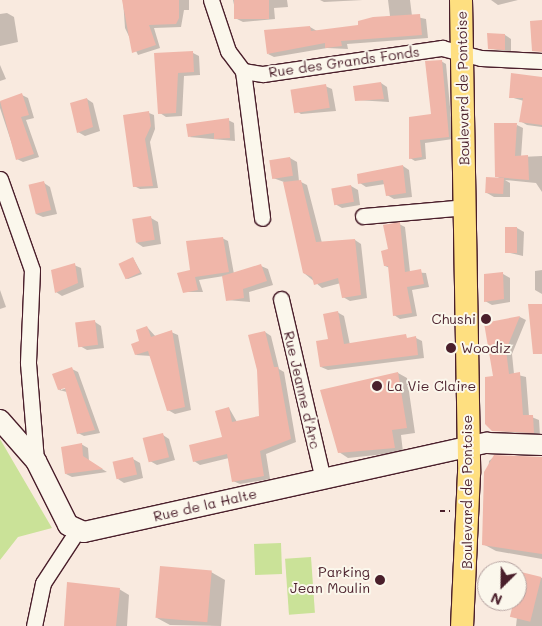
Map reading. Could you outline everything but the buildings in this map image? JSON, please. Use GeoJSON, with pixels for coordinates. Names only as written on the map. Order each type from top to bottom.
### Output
{"type":"FeatureCollection","features":[{"type":"Feature","properties":{"kind":"main road","name":"Boulevard de Pontoise"},"geometry":{"type":"LineString","coordinates":[[461,0],[469,550],[462,626]]}},
{"type":"Feature","properties":{"kind":"street"},"geometry":{"type":"LineString","coordinates":[[211,0],[228,51],[243,71],[262,218]]}},
{"type":"Feature","properties":{"kind":"street","name":"Rue des Grands Fonds"},"geometry":{"type":"LineString","coordinates":[[243,71],[263,74],[442,48],[463,54],[542,61]]}},
{"type":"Feature","properties":{"kind":"street"},"geometry":{"type":"LineString","coordinates":[[0,180],[32,270],[28,363],[36,461]]}},
{"type":"Feature","properties":{"kind":"street"},"geometry":{"type":"LineString","coordinates":[[363,216],[465,207]]}},
{"type":"Feature","properties":{"kind":"street","name":"Rue Jeanne d'Arc"},"geometry":{"type":"LineString","coordinates":[[281,299],[323,480]]}},
{"type":"Feature","properties":{"kind":"street"},"geometry":{"type":"LineString","coordinates":[[0,420],[36,461],[63,519],[77,531],[43,583],[34,626]]}},
{"type":"Feature","properties":{"kind":"street","name":"Rue de la Halte"},"geometry":{"type":"LineString","coordinates":[[77,531],[467,450],[486,444],[542,445]]}},
{"type":"Feature","properties":{"kind":"path"},"geometry":{"type":"LineString","coordinates":[[440,511],[445,511]]}},
{"type":"Feature","properties":{"kind":"green space"},"geometry":{"type":"Polygon","coordinates":[[[0,439],[52,528],[18,537],[0,560],[0,439]]]}},
{"type":"Feature","properties":{"kind":"green space"},"geometry":{"type":"Polygon","coordinates":[[[281,543],[282,574],[255,575],[254,544],[281,543]]]}},
{"type":"Feature","properties":{"kind":"green space"},"geometry":{"type":"Polygon","coordinates":[[[311,557],[315,613],[289,615],[285,559],[311,557]]]}},
{"type":"Feature","properties":{"kind":"place","name":"Chushi"},"geometry":{"type":"Point","coordinates":[486,319]}},
{"type":"Feature","properties":{"kind":"place","name":"Woodiz"},"geometry":{"type":"Point","coordinates":[451,348]}},
{"type":"Feature","properties":{"kind":"place","name":"La Vie Claire"},"geometry":{"type":"Point","coordinates":[377,386]}},
{"type":"Feature","properties":{"kind":"place","name":"Parking Jean Moulin"},"geometry":{"type":"Point","coordinates":[380,580]}}]}
